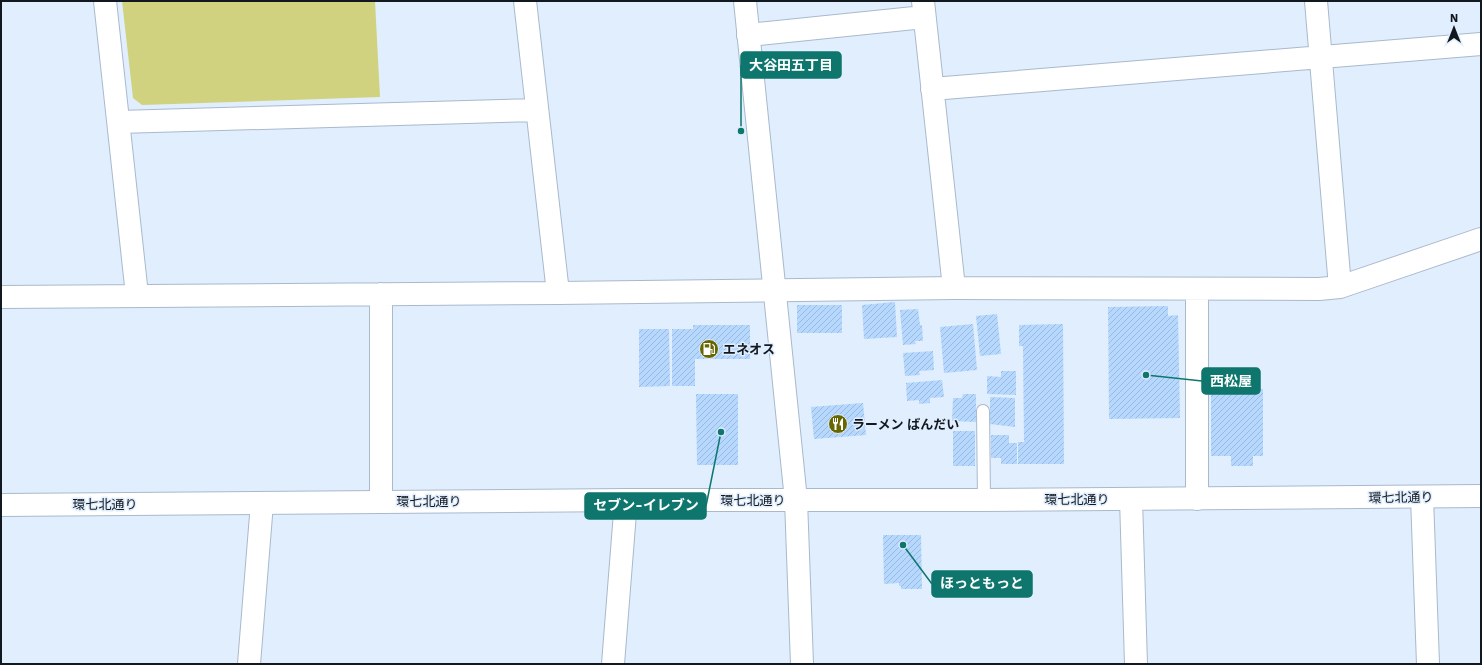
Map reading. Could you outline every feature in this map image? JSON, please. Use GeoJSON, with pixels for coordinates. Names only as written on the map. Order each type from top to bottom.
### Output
{"type":"FeatureCollection","features":[{"type":"Feature","properties":{"kind":"street"},"geometry":{"type":"LineString","coordinates":[[105,1],[137,295]]}},
{"type":"Feature","properties":{"kind":"street"},"geometry":{"type":"LineString","coordinates":[[525,1],[558,293]]}},
{"type":"Feature","properties":{"kind":"street"},"geometry":{"type":"LineString","coordinates":[[745,1],[796,500],[802,664]]}},
{"type":"Feature","properties":{"kind":"street"},"geometry":{"type":"LineString","coordinates":[[1316,1],[1340,287]]}},
{"type":"Feature","properties":{"kind":"street"},"geometry":{"type":"LineString","coordinates":[[748,36],[923,9],[954,288]]}},
{"type":"Feature","properties":{"kind":"street"},"geometry":{"type":"LineString","coordinates":[[932,89],[1481,44]]}},
{"type":"Feature","properties":{"kind":"street"},"geometry":{"type":"LineString","coordinates":[[119,122],[537,110]]}},
{"type":"Feature","properties":{"kind":"street"},"geometry":{"type":"LineString","coordinates":[[1,297],[558,293],[954,288],[1319,289],[1340,287],[1481,239]]}},
{"type":"Feature","properties":{"kind":"street"},"geometry":{"type":"LineString","coordinates":[[1197,288],[1197,499]]}},
{"type":"Feature","properties":{"kind":"street"},"geometry":{"type":"LineString","coordinates":[[381,294],[382,502]]}},
{"type":"Feature","properties":{"kind":"street","name":"環七北通り"},"geometry":{"type":"LineString","coordinates":[[1,505],[626,500],[1197,499],[1481,496]]}},
{"type":"Feature","properties":{"kind":"street"},"geometry":{"type":"LineString","coordinates":[[1422,497],[1428,664]]}},
{"type":"Feature","properties":{"kind":"street"},"geometry":{"type":"LineString","coordinates":[[1131,499],[1136,664]]}},
{"type":"Feature","properties":{"kind":"street"},"geometry":{"type":"LineString","coordinates":[[613,664],[626,500]]}},
{"type":"Feature","properties":{"kind":"street"},"geometry":{"type":"LineString","coordinates":[[249,664],[262,503]]}},
{"type":"Feature","properties":{"kind":"lane"},"geometry":{"type":"LineString","coordinates":[[983,411],[984,500]]}},
{"type":"Feature","properties":{"kind":"green space"},"geometry":{"type":"Polygon","coordinates":[[[122,1],[375,1],[380,97],[142,105],[133,98],[122,1]]]}},
{"type":"Feature","properties":{"kind":"building"},"geometry":{"type":"Polygon","coordinates":[[[895,302],[897,337],[864,339],[862,305],[895,302]]]}},
{"type":"Feature","properties":{"kind":"building"},"geometry":{"type":"Polygon","coordinates":[[[797,305],[842,305],[842,333],[797,333],[797,305]]]}},
{"type":"Feature","properties":{"kind":"building"},"geometry":{"type":"Polygon","coordinates":[[[1168,306],[1168,316],[1178,315],[1180,418],[1109,419],[1108,307],[1168,306]]]}},
{"type":"Feature","properties":{"kind":"building"},"geometry":{"type":"Polygon","coordinates":[[[918,309],[920,325],[922,325],[923,341],[915,341],[916,344],[903,345],[900,310],[918,309]]]}},
{"type":"Feature","properties":{"kind":"building"},"geometry":{"type":"Polygon","coordinates":[[[997,314],[1001,354],[980,356],[976,316],[997,314]]]}},
{"type":"Feature","properties":{"kind":"building"},"geometry":{"type":"Polygon","coordinates":[[[973,324],[977,370],[944,373],[940,327],[973,324]]]}},
{"type":"Feature","properties":{"kind":"building"},"geometry":{"type":"Polygon","coordinates":[[[1063,324],[1064,464],[1018,464],[1018,442],[1024,442],[1023,346],[1019,346],[1019,325],[1063,324]]]}},
{"type":"Feature","properties":{"kind":"building"},"geometry":{"type":"Polygon","coordinates":[[[693,325],[750,325],[750,359],[695,359],[695,386],[672,386],[672,329],[693,329],[693,325]]]}},
{"type":"Feature","properties":{"kind":"building"},"geometry":{"type":"Polygon","coordinates":[[[639,329],[669,329],[670,386],[639,387],[639,329]]]}},
{"type":"Feature","properties":{"kind":"building"},"geometry":{"type":"Polygon","coordinates":[[[933,351],[934,370],[919,371],[920,375],[905,376],[903,353],[933,351]]]}},
{"type":"Feature","properties":{"kind":"building"},"geometry":{"type":"Polygon","coordinates":[[[1001,371],[1016,371],[1016,395],[987,394],[987,376],[1001,377],[1001,371]]]}},
{"type":"Feature","properties":{"kind":"building"},"geometry":{"type":"Polygon","coordinates":[[[942,380],[944,397],[930,398],[930,403],[919,404],[919,400],[907,401],[906,383],[942,380]]]}},
{"type":"Feature","properties":{"kind":"building"},"geometry":{"type":"Polygon","coordinates":[[[1211,389],[1263,389],[1263,456],[1253,456],[1253,466],[1231,466],[1231,456],[1211,456],[1211,389]]]}},
{"type":"Feature","properties":{"kind":"building"},"geometry":{"type":"Polygon","coordinates":[[[696,394],[738,394],[738,465],[697,465],[696,394]]]}},
{"type":"Feature","properties":{"kind":"building"},"geometry":{"type":"Polygon","coordinates":[[[963,394],[976,394],[976,422],[952,421],[953,398],[962,398],[963,394]]]}},
{"type":"Feature","properties":{"kind":"building"},"geometry":{"type":"Polygon","coordinates":[[[990,397],[1015,398],[1015,427],[990,424],[990,397]]]}},
{"type":"Feature","properties":{"kind":"building"},"geometry":{"type":"Polygon","coordinates":[[[863,403],[866,435],[814,439],[811,407],[863,403]]]}},
{"type":"Feature","properties":{"kind":"building"},"geometry":{"type":"Polygon","coordinates":[[[953,431],[975,431],[975,466],[953,466],[953,431]]]}},
{"type":"Feature","properties":{"kind":"building"},"geometry":{"type":"Polygon","coordinates":[[[991,435],[1009,435],[1009,443],[1017,443],[1017,464],[1001,464],[1001,458],[991,458],[991,435]]]}},
{"type":"Feature","properties":{"kind":"building"},"geometry":{"type":"Polygon","coordinates":[[[883,535],[921,535],[922,589],[901,589],[899,583],[884,584],[883,535]]]}},
{"type":"Feature","properties":{"kind":"place","name":"大谷田五丁目"},"geometry":{"type":"Point","coordinates":[741,131]}},
{"type":"Feature","properties":{"kind":"place","name":"エネオス"},"geometry":{"type":"Point","coordinates":[709,349]}},
{"type":"Feature","properties":{"kind":"place","name":"西松屋"},"geometry":{"type":"Point","coordinates":[1146,375]}},
{"type":"Feature","properties":{"kind":"place","name":"ラーメン ばんだい"},"geometry":{"type":"Point","coordinates":[838,424]}},
{"type":"Feature","properties":{"kind":"place","name":"セブン-イレブン"},"geometry":{"type":"Point","coordinates":[721,432]}},
{"type":"Feature","properties":{"kind":"place","name":"ほっともっと"},"geometry":{"type":"Point","coordinates":[903,545]}}]}
